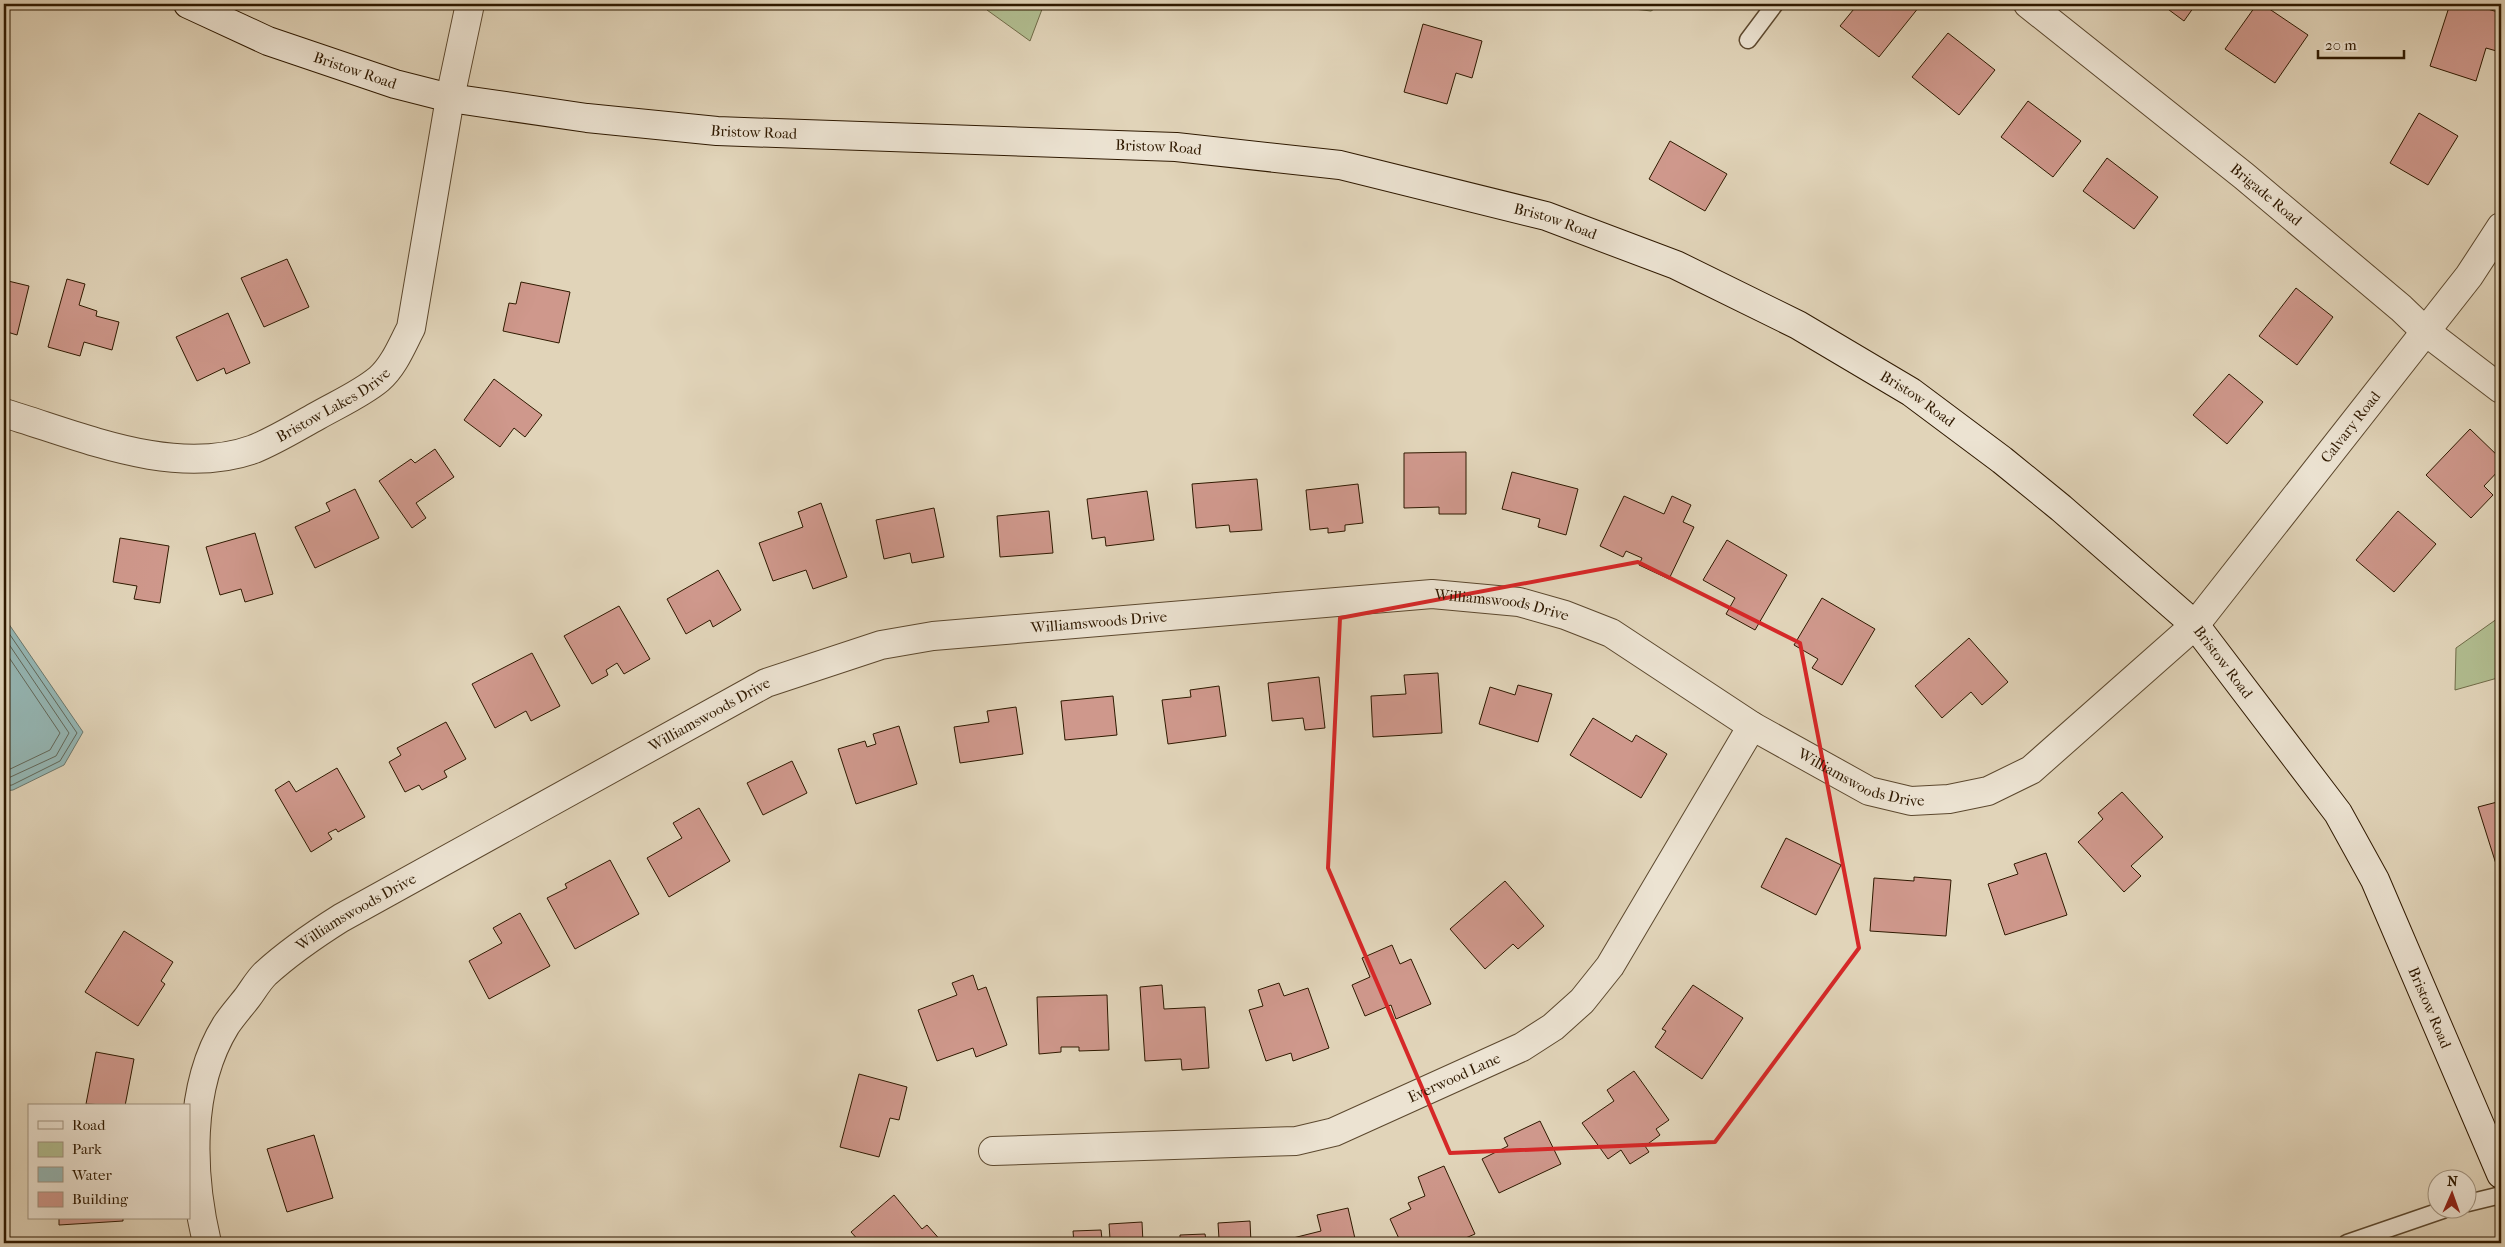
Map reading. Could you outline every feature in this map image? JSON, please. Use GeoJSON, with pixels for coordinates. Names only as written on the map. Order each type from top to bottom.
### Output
{"type":"FeatureCollection","features":[{"type":"Feature","properties":{"kind":"street","name":"Bristow Road"},"geometry":{"type":"LineString","coordinates":[[188,4],[277,44],[395,84],[450,98],[587,118],[717,131],[1186,148],[1340,165],[1546,216],[1676,265],[1798,325],[1911,392],[2061,508],[2195,625],[2332,805],[2357,846],[2408,951],[2501,1174]]}},
{"type":"Feature","properties":{"kind":"street","name":"Bristow Lakes Drive"},"geometry":{"type":"LineString","coordinates":[[4,413],[134,452],[195,460],[225,456],[253,449],[284,434],[366,388],[380,378],[395,359],[411,328],[450,98],[470,4]]}},
{"type":"Feature","properties":{"kind":"street","name":"Brigade Road"},"geometry":{"type":"LineString","coordinates":[[2028,4],[2244,176],[2401,308],[2425,331],[2501,389]]}},
{"type":"Feature","properties":{"kind":"street","name":"Calvary Road"},"geometry":{"type":"LineString","coordinates":[[2195,625],[2469,276],[2501,227]]}},
{"type":"Feature","properties":{"kind":"street","name":"Williamswoods Drive"},"geometry":{"type":"LineString","coordinates":[[207,1243],[198,1191],[196,1153],[198,1116],[203,1084],[226,1026],[264,976],[296,947],[341,918],[766,683],[822,663],[881,645],[933,636],[1432,594],[1471,596],[1518,602],[1565,615],[1611,633],[1752,726],[1869,791],[1912,801],[1949,800],[1988,791],[2031,770],[2195,625]]}},
{"type":"Feature","properties":{"kind":"street","name":"Everwood Lane"},"geometry":{"type":"LineString","coordinates":[[993,1151],[1296,1141],[1334,1132],[1522,1046],[1553,1027],[1582,1001],[1610,966],[1752,726]]}},
{"type":"Feature","properties":{"kind":"lane"},"geometry":{"type":"LineString","coordinates":[[1748,40],[1775,4]]}},
{"type":"Feature","properties":{"kind":"lane"},"geometry":{"type":"LineString","coordinates":[[2478,1201],[2501,1195]]}},
{"type":"Feature","properties":{"kind":"lane"},"geometry":{"type":"LineString","coordinates":[[2347,1243],[2428,1215]]}},
{"type":"Feature","properties":{"kind":"highlighted area"},"geometry":{"type":"Polygon","coordinates":[[[1638,562],[1800,643],[1859,948],[1715,1142],[1450,1153],[1328,868],[1340,618],[1638,562]]]}},
{"type":"Feature","properties":{"kind":"green space"},"geometry":{"type":"Polygon","coordinates":[[[986,4],[1044,4],[1030,41],[987,10],[986,4]]]}},
{"type":"Feature","properties":{"kind":"green space"},"geometry":{"type":"Polygon","coordinates":[[[1591,4],[1662,4],[1651,11],[1591,4]]]}},
{"type":"Feature","properties":{"kind":"green space"},"geometry":{"type":"Polygon","coordinates":[[[2501,616],[2501,677],[2455,690],[2456,648],[2501,616]]]}},
{"type":"Feature","properties":{"kind":"water"},"geometry":{"type":"Polygon","coordinates":[[[4,617],[83,732],[64,765],[13,790],[4,791],[4,617]]]}},
{"type":"Feature","properties":{"kind":"building"},"geometry":{"type":"Polygon","coordinates":[[[1858,4],[1915,4],[1919,7],[1879,57],[1840,26],[1858,4]]]}},
{"type":"Feature","properties":{"kind":"building"},"geometry":{"type":"Polygon","coordinates":[[[2161,4],[2196,4],[2184,21],[2161,4]]]}},
{"type":"Feature","properties":{"kind":"building"},"geometry":{"type":"Polygon","coordinates":[[[2257,4],[2262,4],[2308,35],[2275,83],[2225,49],[2257,4]]]}},
{"type":"Feature","properties":{"kind":"building"},"geometry":{"type":"Polygon","coordinates":[[[2450,4],[2471,4],[2501,13],[2500,52],[2486,48],[2476,81],[2430,66],[2450,4]]]}},
{"type":"Feature","properties":{"kind":"building"},"geometry":{"type":"Polygon","coordinates":[[[1423,24],[1482,41],[1472,78],[1456,73],[1447,104],[1404,92],[1423,24]]]}},
{"type":"Feature","properties":{"kind":"building"},"geometry":{"type":"Polygon","coordinates":[[[1948,33],[1995,70],[1959,115],[1912,77],[1948,33]]]}},
{"type":"Feature","properties":{"kind":"building"},"geometry":{"type":"Polygon","coordinates":[[[2028,101],[2081,141],[2053,177],[2001,137],[2028,101]]]}},
{"type":"Feature","properties":{"kind":"building"},"geometry":{"type":"Polygon","coordinates":[[[2419,113],[2458,136],[2428,185],[2390,163],[2419,113]]]}},
{"type":"Feature","properties":{"kind":"building"},"geometry":{"type":"Polygon","coordinates":[[[1670,141],[1727,174],[1705,211],[1649,179],[1670,141]]]}},
{"type":"Feature","properties":{"kind":"building"},"geometry":{"type":"Polygon","coordinates":[[[2107,158],[2158,197],[2134,229],[2083,191],[2107,158]]]}},
{"type":"Feature","properties":{"kind":"building"},"geometry":{"type":"Polygon","coordinates":[[[287,259],[309,307],[264,327],[241,278],[287,259]]]}},
{"type":"Feature","properties":{"kind":"building"},"geometry":{"type":"Polygon","coordinates":[[[67,279],[85,284],[79,305],[97,311],[96,316],[119,322],[112,350],[84,342],[80,356],[48,347],[67,279]]]}},
{"type":"Feature","properties":{"kind":"building"},"geometry":{"type":"Polygon","coordinates":[[[4,280],[29,286],[17,335],[4,331],[4,280]]]}},
{"type":"Feature","properties":{"kind":"building"},"geometry":{"type":"Polygon","coordinates":[[[521,282],[570,292],[559,343],[503,331],[509,303],[516,304],[521,282]]]}},
{"type":"Feature","properties":{"kind":"building"},"geometry":{"type":"Polygon","coordinates":[[[2296,288],[2333,317],[2297,365],[2259,336],[2296,288]]]}},
{"type":"Feature","properties":{"kind":"building"},"geometry":{"type":"Polygon","coordinates":[[[228,313],[250,363],[226,374],[224,368],[197,381],[176,337],[228,313]]]}},
{"type":"Feature","properties":{"kind":"building"},"geometry":{"type":"Polygon","coordinates":[[[2229,374],[2263,402],[2227,444],[2193,415],[2229,374]]]}},
{"type":"Feature","properties":{"kind":"building"},"geometry":{"type":"Polygon","coordinates":[[[494,379],[542,415],[525,437],[514,428],[500,447],[464,420],[494,379]]]}},
{"type":"Feature","properties":{"kind":"building"},"geometry":{"type":"Polygon","coordinates":[[[2470,429],[2501,459],[2501,468],[2484,486],[2493,495],[2471,518],[2426,475],[2470,429]]]}},
{"type":"Feature","properties":{"kind":"building"},"geometry":{"type":"Polygon","coordinates":[[[435,449],[454,477],[416,503],[426,518],[412,528],[379,481],[411,459],[415,463],[435,449]]]}},
{"type":"Feature","properties":{"kind":"building"},"geometry":{"type":"Polygon","coordinates":[[[1466,452],[1466,514],[1439,514],[1439,507],[1404,508],[1404,453],[1466,452]]]}},
{"type":"Feature","properties":{"kind":"building"},"geometry":{"type":"Polygon","coordinates":[[[1512,472],[1578,489],[1566,535],[1538,527],[1540,519],[1502,509],[1512,472]]]}},
{"type":"Feature","properties":{"kind":"building"},"geometry":{"type":"Polygon","coordinates":[[[1257,479],[1262,530],[1230,532],[1229,525],[1196,528],[1192,484],[1257,479]]]}},
{"type":"Feature","properties":{"kind":"building"},"geometry":{"type":"Polygon","coordinates":[[[1358,484],[1363,523],[1345,525],[1345,531],[1328,533],[1328,528],[1310,530],[1306,490],[1358,484]]]}},
{"type":"Feature","properties":{"kind":"building"},"geometry":{"type":"Polygon","coordinates":[[[355,489],[379,538],[315,568],[295,527],[330,511],[326,503],[355,489]]]}},
{"type":"Feature","properties":{"kind":"building"},"geometry":{"type":"Polygon","coordinates":[[[1147,491],[1154,540],[1106,546],[1105,537],[1092,539],[1087,499],[1147,491]]]}},
{"type":"Feature","properties":{"kind":"building"},"geometry":{"type":"Polygon","coordinates":[[[1624,496],[1664,514],[1672,496],[1691,505],[1683,522],[1694,527],[1669,579],[1639,565],[1642,558],[1626,551],[1623,557],[1600,546],[1624,496]]]}},
{"type":"Feature","properties":{"kind":"building"},"geometry":{"type":"Polygon","coordinates":[[[821,503],[847,577],[813,589],[806,570],[773,581],[759,543],[803,527],[798,512],[821,503]]]}},
{"type":"Feature","properties":{"kind":"building"},"geometry":{"type":"Polygon","coordinates":[[[934,508],[944,557],[912,563],[910,553],[884,559],[876,520],[934,508]]]}},
{"type":"Feature","properties":{"kind":"building"},"geometry":{"type":"Polygon","coordinates":[[[1049,511],[1053,553],[1000,557],[997,516],[1049,511]]]}},
{"type":"Feature","properties":{"kind":"building"},"geometry":{"type":"Polygon","coordinates":[[[2398,511],[2436,544],[2394,592],[2356,560],[2398,511]]]}},
{"type":"Feature","properties":{"kind":"building"},"geometry":{"type":"Polygon","coordinates":[[[255,533],[273,594],[245,602],[241,589],[220,595],[206,547],[255,533]]]}},
{"type":"Feature","properties":{"kind":"building"},"geometry":{"type":"Polygon","coordinates":[[[120,538],[169,546],[160,603],[134,599],[137,586],[113,582],[120,538]]]}},
{"type":"Feature","properties":{"kind":"building"},"geometry":{"type":"Polygon","coordinates":[[[1727,540],[1787,575],[1755,630],[1726,614],[1735,598],[1703,580],[1727,540]]]}},
{"type":"Feature","properties":{"kind":"building"},"geometry":{"type":"Polygon","coordinates":[[[718,570],[741,610],[713,627],[710,620],[686,634],[667,599],[718,570]]]}},
{"type":"Feature","properties":{"kind":"building"},"geometry":{"type":"Polygon","coordinates":[[[1822,598],[1875,629],[1842,685],[1812,668],[1818,659],[1794,645],[1822,598]]]}},
{"type":"Feature","properties":{"kind":"building"},"geometry":{"type":"Polygon","coordinates":[[[619,606],[650,659],[624,674],[617,663],[606,670],[608,675],[592,684],[564,636],[619,606]]]}},
{"type":"Feature","properties":{"kind":"building"},"geometry":{"type":"Polygon","coordinates":[[[1969,638],[2008,682],[1982,705],[1971,692],[1942,718],[1915,686],[1969,638]]]}},
{"type":"Feature","properties":{"kind":"building"},"geometry":{"type":"Polygon","coordinates":[[[532,653],[560,706],[531,721],[526,711],[495,728],[472,684],[532,653]]]}},
{"type":"Feature","properties":{"kind":"building"},"geometry":{"type":"Polygon","coordinates":[[[1438,673],[1442,733],[1373,737],[1371,696],[1406,694],[1404,675],[1438,673]]]}},
{"type":"Feature","properties":{"kind":"building"},"geometry":{"type":"Polygon","coordinates":[[[1319,677],[1325,728],[1305,730],[1303,718],[1272,721],[1268,683],[1319,677]]]}},
{"type":"Feature","properties":{"kind":"building"},"geometry":{"type":"Polygon","coordinates":[[[1518,685],[1552,694],[1538,742],[1479,724],[1490,687],[1515,695],[1518,685]]]}},
{"type":"Feature","properties":{"kind":"building"},"geometry":{"type":"Polygon","coordinates":[[[1219,686],[1226,736],[1168,744],[1162,700],[1191,697],[1190,690],[1219,686]]]}},
{"type":"Feature","properties":{"kind":"building"},"geometry":{"type":"Polygon","coordinates":[[[1113,696],[1117,735],[1065,740],[1061,701],[1113,696]]]}},
{"type":"Feature","properties":{"kind":"building"},"geometry":{"type":"Polygon","coordinates":[[[1016,707],[1023,754],[960,763],[954,727],[989,722],[987,711],[1016,707]]]}},
{"type":"Feature","properties":{"kind":"building"},"geometry":{"type":"Polygon","coordinates":[[[1593,718],[1632,742],[1636,735],[1667,754],[1641,798],[1570,755],[1593,718]]]}},
{"type":"Feature","properties":{"kind":"building"},"geometry":{"type":"Polygon","coordinates":[[[446,722],[466,759],[444,771],[447,777],[422,790],[419,785],[405,792],[389,762],[401,755],[397,748],[446,722]]]}},
{"type":"Feature","properties":{"kind":"building"},"geometry":{"type":"Polygon","coordinates":[[[899,726],[917,784],[856,804],[838,749],[865,741],[867,747],[876,744],[873,734],[899,726]]]}},
{"type":"Feature","properties":{"kind":"building"},"geometry":{"type":"Polygon","coordinates":[[[792,761],[807,793],[763,815],[747,783],[792,761]]]}},
{"type":"Feature","properties":{"kind":"building"},"geometry":{"type":"Polygon","coordinates":[[[337,768],[365,817],[338,832],[336,829],[328,833],[332,839],[311,852],[275,790],[289,781],[296,792],[337,768]]]}},
{"type":"Feature","properties":{"kind":"building"},"geometry":{"type":"Polygon","coordinates":[[[2122,792],[2163,837],[2131,866],[2141,876],[2124,892],[2078,842],[2103,819],[2098,813],[2122,792]]]}},
{"type":"Feature","properties":{"kind":"building"},"geometry":{"type":"Polygon","coordinates":[[[2501,801],[2501,862],[2496,864],[2478,807],[2501,801]]]}},
{"type":"Feature","properties":{"kind":"building"},"geometry":{"type":"Polygon","coordinates":[[[699,808],[730,861],[669,897],[647,858],[682,838],[673,823],[699,808]]]}},
{"type":"Feature","properties":{"kind":"building"},"geometry":{"type":"Polygon","coordinates":[[[1786,838],[1841,865],[1816,915],[1761,887],[1786,838]]]}},
{"type":"Feature","properties":{"kind":"building"},"geometry":{"type":"Polygon","coordinates":[[[2046,853],[2067,915],[2005,935],[1988,884],[2018,874],[2014,864],[2046,853]]]}},
{"type":"Feature","properties":{"kind":"building"},"geometry":{"type":"Polygon","coordinates":[[[610,860],[639,914],[575,949],[547,898],[567,888],[565,884],[610,860]]]}},
{"type":"Feature","properties":{"kind":"building"},"geometry":{"type":"Polygon","coordinates":[[[1914,877],[1951,880],[1946,936],[1870,931],[1874,878],[1914,881],[1914,877]]]}},
{"type":"Feature","properties":{"kind":"building"},"geometry":{"type":"Polygon","coordinates":[[[1505,881],[1544,926],[1518,949],[1513,944],[1485,969],[1450,929],[1505,881]]]}},
{"type":"Feature","properties":{"kind":"building"},"geometry":{"type":"Polygon","coordinates":[[[520,913],[550,966],[489,999],[469,961],[502,943],[493,928],[520,913]]]}},
{"type":"Feature","properties":{"kind":"building"},"geometry":{"type":"Polygon","coordinates":[[[124,931],[173,962],[161,981],[165,984],[138,1026],[85,992],[124,931]]]}},
{"type":"Feature","properties":{"kind":"building"},"geometry":{"type":"Polygon","coordinates":[[[1392,945],[1400,964],[1411,959],[1431,1004],[1396,1019],[1391,1005],[1365,1016],[1352,985],[1370,977],[1362,958],[1392,945]]]}},
{"type":"Feature","properties":{"kind":"building"},"geometry":{"type":"Polygon","coordinates":[[[973,975],[978,990],[986,987],[1007,1045],[976,1057],[973,1048],[937,1061],[918,1010],[957,995],[952,983],[973,975]]]}},
{"type":"Feature","properties":{"kind":"building"},"geometry":{"type":"Polygon","coordinates":[[[1279,983],[1284,996],[1308,988],[1329,1048],[1293,1061],[1291,1053],[1266,1061],[1249,1010],[1263,1006],[1258,990],[1279,983]]]}},
{"type":"Feature","properties":{"kind":"building"},"geometry":{"type":"Polygon","coordinates":[[[1162,985],[1164,1009],[1205,1007],[1209,1068],[1182,1070],[1181,1059],[1145,1061],[1140,987],[1162,985]]]}},
{"type":"Feature","properties":{"kind":"building"},"geometry":{"type":"Polygon","coordinates":[[[1693,985],[1743,1018],[1702,1079],[1655,1047],[1666,1031],[1662,1029],[1693,985]]]}},
{"type":"Feature","properties":{"kind":"building"},"geometry":{"type":"Polygon","coordinates":[[[1107,995],[1109,1050],[1079,1051],[1079,1047],[1061,1047],[1061,1052],[1039,1054],[1037,997],[1107,995]]]}},
{"type":"Feature","properties":{"kind":"building"},"geometry":{"type":"Polygon","coordinates":[[[96,1052],[134,1059],[125,1104],[86,1104],[96,1052]]]}},
{"type":"Feature","properties":{"kind":"building"},"geometry":{"type":"Polygon","coordinates":[[[1634,1071],[1669,1120],[1656,1129],[1660,1135],[1645,1146],[1649,1152],[1630,1164],[1621,1150],[1608,1159],[1582,1123],[1614,1101],[1607,1090],[1634,1071]]]}},
{"type":"Feature","properties":{"kind":"building"},"geometry":{"type":"Polygon","coordinates":[[[859,1074],[907,1087],[899,1120],[890,1118],[879,1157],[840,1147],[859,1074]]]}},
{"type":"Feature","properties":{"kind":"building"},"geometry":{"type":"Polygon","coordinates":[[[1540,1121],[1561,1164],[1499,1193],[1482,1159],[1508,1146],[1504,1138],[1540,1121]]]}},
{"type":"Feature","properties":{"kind":"building"},"geometry":{"type":"Polygon","coordinates":[[[314,1135],[333,1198],[287,1212],[267,1149],[314,1135]]]}},
{"type":"Feature","properties":{"kind":"building"},"geometry":{"type":"Polygon","coordinates":[[[1444,1166],[1475,1234],[1454,1243],[1445,1243],[1443,1238],[1431,1243],[1401,1243],[1390,1219],[1411,1209],[1408,1203],[1425,1196],[1418,1177],[1444,1166]]]}},
{"type":"Feature","properties":{"kind":"building"},"geometry":{"type":"Polygon","coordinates":[[[894,1195],[922,1229],[927,1225],[943,1243],[861,1243],[851,1232],[894,1195]]]}},
{"type":"Feature","properties":{"kind":"building"},"geometry":{"type":"Polygon","coordinates":[[[1348,1208],[1356,1243],[1286,1243],[1285,1240],[1321,1231],[1317,1215],[1348,1208]]]}},
{"type":"Feature","properties":{"kind":"building"},"geometry":{"type":"Polygon","coordinates":[[[59,1220],[123,1220],[123,1221],[59,1225],[59,1220]]]}},
{"type":"Feature","properties":{"kind":"building"},"geometry":{"type":"Polygon","coordinates":[[[1250,1221],[1251,1243],[1180,1243],[1180,1235],[1205,1234],[1206,1240],[1219,1239],[1218,1223],[1250,1221]]]}},
{"type":"Feature","properties":{"kind":"building"},"geometry":{"type":"Polygon","coordinates":[[[1142,1222],[1143,1243],[1074,1243],[1073,1231],[1101,1230],[1102,1239],[1110,1239],[1109,1224],[1142,1222]]]}},
{"type":"Feature","properties":{"kind":"building"},"geometry":{"type":"Polygon","coordinates":[[[363,1238],[366,1243],[355,1243],[363,1238]]]}}]}
